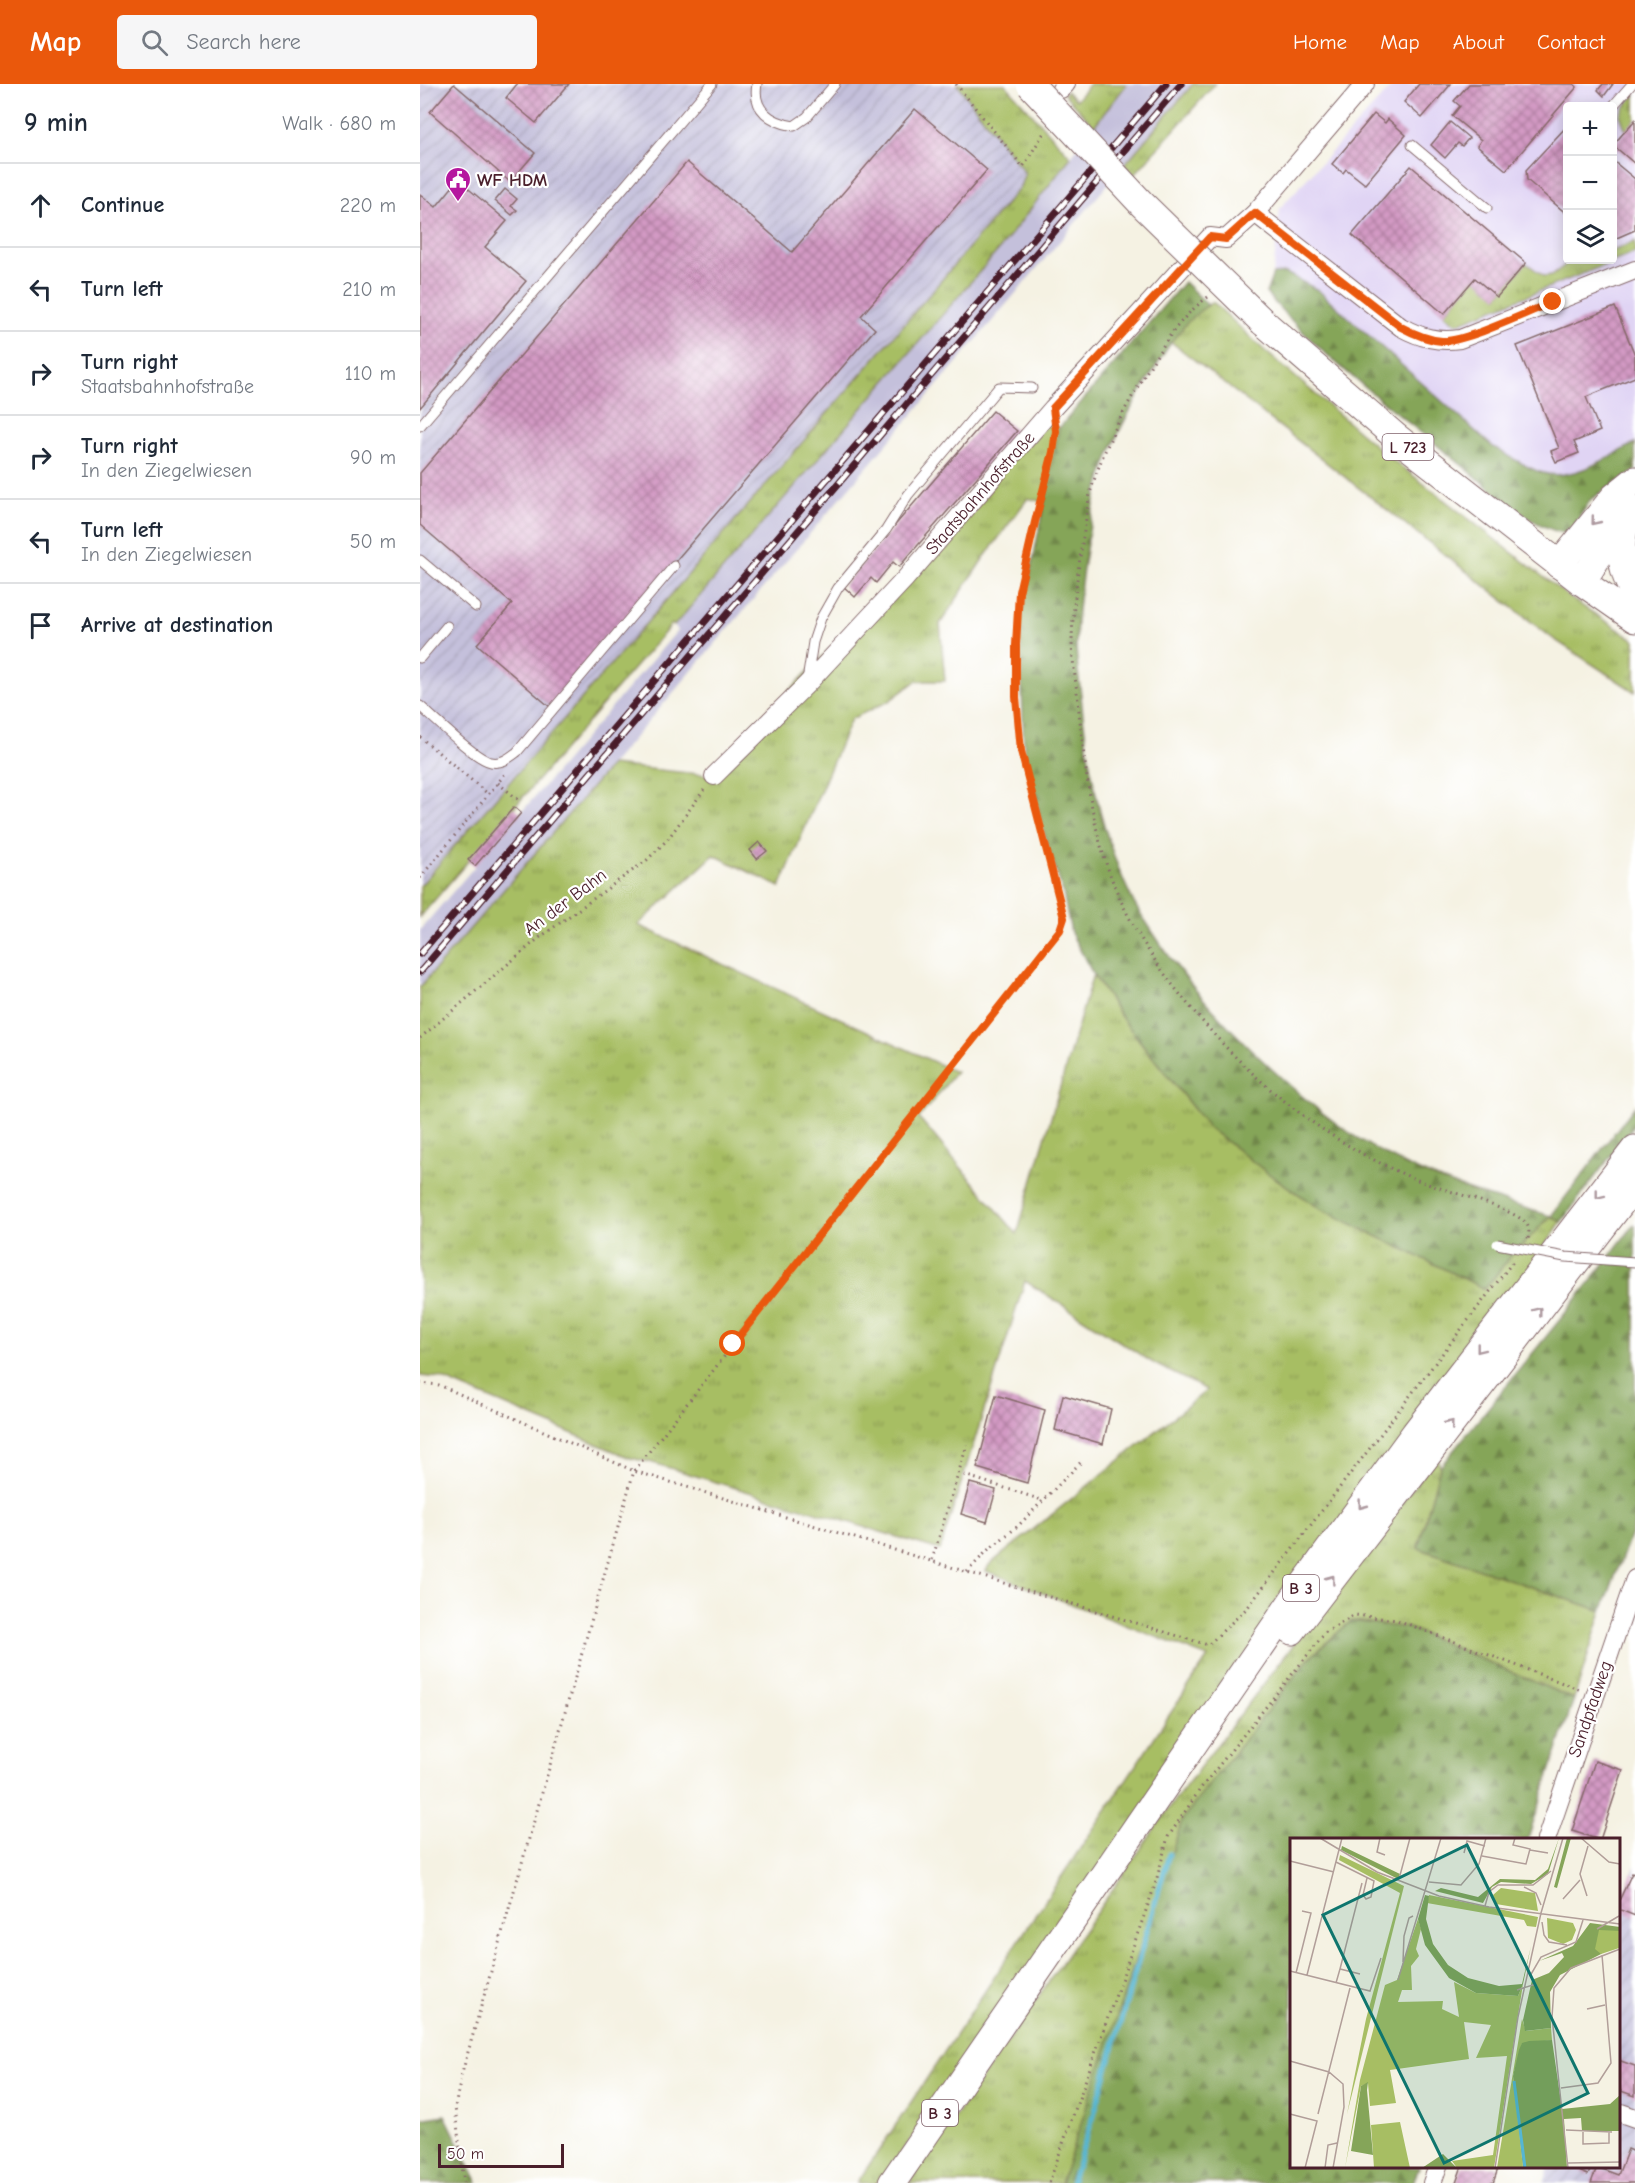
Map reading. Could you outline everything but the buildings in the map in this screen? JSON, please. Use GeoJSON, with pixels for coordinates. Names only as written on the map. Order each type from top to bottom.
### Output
{"type":"FeatureCollection","features":[{"type":"Feature","properties":{"kind":"main road","name":"L 723"},"geometry":{"type":"LineString","coordinates":[[1030,84],[1142,204],[1263,322],[1396,437],[1559,565],[1635,618]]}},
{"type":"Feature","properties":{"kind":"main road"},"geometry":{"type":"LineString","coordinates":[[1559,565],[1614,496],[1635,480]]}},
{"type":"Feature","properties":{"kind":"main road"},"geometry":{"type":"LineString","coordinates":[[1582,582],[1613,532],[1631,513]]}},
{"type":"Feature","properties":{"kind":"main road"},"geometry":{"type":"LineString","coordinates":[[1631,513],[1622,538],[1621,559],[1628,583],[1635,594]]}},
{"type":"Feature","properties":{"kind":"main road","name":"B 3"},"geometry":{"type":"LineString","coordinates":[[892,2183],[1301,1588],[1415,1433],[1635,1149]]}},
{"type":"Feature","properties":{"kind":"main road","name":"B 3"},"geometry":{"type":"LineString","coordinates":[[989,2043],[1296,1626],[1635,1186]]}},
{"type":"Feature","properties":{"kind":"street","name":"Staatsbahnhofstraße"},"geometry":{"type":"LineString","coordinates":[[714,776],[807,684],[905,579],[1053,408],[1210,237],[1226,239],[1255,213],[1365,84]]}},
{"type":"Feature","properties":{"kind":"street"},"geometry":{"type":"LineString","coordinates":[[1255,213],[1401,327],[1413,334],[1443,341],[1460,339],[1635,270]]}},
{"type":"Feature","properties":{"kind":"street","name":"Sandpfadweg"},"geometry":{"type":"LineString","coordinates":[[1545,1838],[1635,1579]]}},
{"type":"Feature","properties":{"kind":"street"},"geometry":{"type":"LineString","coordinates":[[1620,2113],[1635,2118]]}},
{"type":"Feature","properties":{"kind":"street"},"geometry":{"type":"LineString","coordinates":[[1432,2183],[1436,2168]]}},
{"type":"Feature","properties":{"kind":"lane"},"geometry":{"type":"LineString","coordinates":[[420,426],[712,84]]}},
{"type":"Feature","properties":{"kind":"lane"},"geometry":{"type":"LineString","coordinates":[[757,84],[757,100],[761,110],[768,118],[781,124],[794,126],[807,117],[835,84]]}},
{"type":"Feature","properties":{"kind":"lane"},"geometry":{"type":"LineString","coordinates":[[1616,102],[1632,84]]}},
{"type":"Feature","properties":{"kind":"lane"},"geometry":{"type":"LineString","coordinates":[[1412,145],[1487,208]]}},
{"type":"Feature","properties":{"kind":"lane"},"geometry":{"type":"LineString","coordinates":[[807,684],[813,642],[821,618],[838,588],[886,530],[908,495],[999,387],[1032,388]]}},
{"type":"Feature","properties":{"kind":"lane"},"geometry":{"type":"LineString","coordinates":[[420,560],[476,607]]}},
{"type":"Feature","properties":{"kind":"lane"},"geometry":{"type":"LineString","coordinates":[[420,706],[483,759],[501,762],[517,752],[674,566]]}},
{"type":"Feature","properties":{"kind":"lane"},"geometry":{"type":"LineString","coordinates":[[420,658],[447,627]]}},
{"type":"Feature","properties":{"kind":"lane"},"geometry":{"type":"LineString","coordinates":[[1497,1244],[1565,1257],[1635,1262]]}},
{"type":"Feature","properties":{"kind":"path"},"geometry":{"type":"LineString","coordinates":[[956,84],[1023,167]]}},
{"type":"Feature","properties":{"kind":"path"},"geometry":{"type":"LineString","coordinates":[[1215,289],[1177,324],[1128,401],[1107,446],[1090,493],[1076,585],[1072,642],[1088,792],[1100,842],[1121,903],[1143,941],[1184,998],[1213,1033],[1260,1079],[1305,1118],[1373,1161],[1514,1215],[1525,1222],[1528,1227],[1530,1235],[1527,1242]]}},
{"type":"Feature","properties":{"kind":"path"},"geometry":{"type":"LineString","coordinates":[[464,2183],[455,2107],[462,2073],[634,1471],[1060,930],[1064,918],[1021,751],[1016,697],[1019,592],[1053,452],[1056,431],[1053,408]]}},
{"type":"Feature","properties":{"kind":"path"},"geometry":{"type":"LineString","coordinates":[[420,737],[488,794]]}},
{"type":"Feature","properties":{"kind":"path"},"geometry":{"type":"LineString","coordinates":[[420,878],[509,770],[517,752]]}},
{"type":"Feature","properties":{"kind":"path","name":"An der Bahn"},"geometry":{"type":"LineString","coordinates":[[420,1038],[539,938],[647,860],[667,840],[714,776]]}},
{"type":"Feature","properties":{"kind":"path"},"geometry":{"type":"LineString","coordinates":[[498,783],[520,801]]}},
{"type":"Feature","properties":{"kind":"path"},"geometry":{"type":"LineString","coordinates":[[420,1383],[440,1384],[634,1471],[1208,1645],[1248,1607],[1520,1251]]}},
{"type":"Feature","properties":{"kind":"path"},"geometry":{"type":"LineString","coordinates":[[932,1560],[967,1445]]}},
{"type":"Feature","properties":{"kind":"path"},"geometry":{"type":"LineString","coordinates":[[967,1572],[1083,1460]]}},
{"type":"Feature","properties":{"kind":"path"},"geometry":{"type":"LineString","coordinates":[[958,1473],[1043,1500]]}},
{"type":"Feature","properties":{"kind":"path"},"geometry":{"type":"LineString","coordinates":[[1048,2183],[1155,1885],[1168,1837],[1201,1788],[1326,1632],[1355,1614],[1397,1620],[1595,1695]]}},
{"type":"Feature","properties":{"kind":"shaded area"},"geometry":{"type":"Polygon","coordinates":[[[420,84],[957,84],[1025,173],[1020,187],[1000,212],[420,886],[420,84]]]}},
{"type":"Feature","properties":{"kind":"shaded area"},"geometry":{"type":"Polygon","coordinates":[[[1127,84],[1193,84],[960,359],[420,987],[420,930],[678,630],[674,626],[679,620],[1001,247],[1127,84]]]}},
{"type":"Feature","properties":{"kind":"shaded area"},"geometry":{"type":"Polygon","coordinates":[[[1394,84],[1635,84],[1635,443],[1614,455],[1568,475],[1545,474],[1524,465],[1492,446],[1286,273],[1273,274],[1280,208],[1394,84]]]}},
{"type":"Feature","properties":{"kind":"shaded area"},"geometry":{"type":"Polygon","coordinates":[[[1635,1865],[1635,2183],[1544,2183],[1549,2168],[1620,2168],[1620,1919],[1635,1865]]]}},
{"type":"Feature","properties":{"kind":"green space"},"geometry":{"type":"Polygon","coordinates":[[[957,84],[1005,84],[1071,157],[1001,247],[420,917],[420,886],[1020,187],[1025,173],[957,84]]]}},
{"type":"Feature","properties":{"kind":"green space"},"geometry":{"type":"Polygon","coordinates":[[[1090,84],[1127,84],[1094,126],[1064,94],[1066,91],[1076,100],[1090,84]]]}},
{"type":"Feature","properties":{"kind":"green space"},"geometry":{"type":"Polygon","coordinates":[[[1193,84],[1215,84],[1134,175],[1124,165],[1193,84]]]}},
{"type":"Feature","properties":{"kind":"green space"},"geometry":{"type":"Polygon","coordinates":[[[1635,94],[1635,120],[1626,131],[1620,115],[1635,94]]]}},
{"type":"Feature","properties":{"kind":"green space"},"geometry":{"type":"Polygon","coordinates":[[[1635,241],[1635,253],[1617,260],[1617,249],[1635,241]]]}},
{"type":"Feature","properties":{"kind":"green space"},"geometry":{"type":"Polygon","coordinates":[[[1526,263],[1544,276],[1552,275],[1567,264],[1607,264],[1456,324],[1444,314],[1475,278],[1498,296],[1526,263]]]}},
{"type":"Feature","properties":{"kind":"green space"},"geometry":{"type":"Polygon","coordinates":[[[1286,273],[1318,290],[1492,446],[1517,461],[1543,473],[1566,474],[1603,461],[1635,443],[1635,471],[1591,499],[1574,526],[1564,533],[1536,522],[1508,504],[1358,382],[1310,339],[1266,293],[1273,274],[1286,273]]]}},
{"type":"Feature","properties":{"kind":"green space"},"geometry":{"type":"Polygon","coordinates":[[[1184,282],[1208,305],[1185,325],[1172,341],[1122,427],[1105,465],[1089,531],[1079,600],[1077,662],[1087,748],[1104,826],[1112,852],[1133,901],[1164,948],[1215,1012],[1289,1085],[1354,1136],[1409,1167],[1489,1197],[1551,1216],[1510,1257],[1485,1289],[1321,1209],[1269,1174],[1209,1128],[1124,1021],[1093,974],[1071,933],[1063,892],[1044,833],[1024,750],[1020,626],[1059,428],[1184,282]]]}},
{"type":"Feature","properties":{"kind":"green space"},"geometry":{"type":"Polygon","coordinates":[[[1213,302],[1264,350],[1384,453],[1573,600],[1635,640],[1635,692],[1552,638],[1171,342],[1193,315],[1213,302]]]}},
{"type":"Feature","properties":{"kind":"green space"},"geometry":{"type":"Polygon","coordinates":[[[1049,422],[1059,428],[1056,451],[1043,502],[1028,498],[983,559],[940,624],[945,681],[916,681],[889,701],[851,719],[780,887],[714,855],[638,925],[956,1072],[919,1118],[1017,1234],[1093,974],[1124,1021],[1209,1128],[1269,1174],[1321,1209],[1485,1288],[1510,1257],[1551,1216],[1561,1222],[1530,1269],[880,2183],[857,2183],[1208,1657],[986,1571],[989,1565],[1207,1390],[1155,1364],[1025,1281],[940,1550],[650,1462],[630,1458],[441,1378],[420,1376],[420,987],[611,765],[708,775],[1049,422]]]}},
{"type":"Feature","properties":{"kind":"green space"},"geometry":{"type":"Polygon","coordinates":[[[1635,1106],[1635,1124],[1561,1222],[1551,1216],[1635,1106]]]}},
{"type":"Feature","properties":{"kind":"green space"},"geometry":{"type":"Polygon","coordinates":[[[1635,1225],[1635,1523],[1602,1611],[1418,1548],[1440,1467],[1588,1285],[1635,1225]]]}},
{"type":"Feature","properties":{"kind":"green space"},"geometry":{"type":"Polygon","coordinates":[[[1437,1456],[1440,1467],[1418,1548],[1602,1611],[1574,1699],[1409,1628],[1351,1621],[1308,1659],[1072,2154],[1061,2183],[909,2183],[1169,1808],[1437,1456]]]}},
{"type":"Feature","properties":{"kind":"green space"},"geometry":{"type":"Polygon","coordinates":[[[1351,1621],[1409,1628],[1574,1699],[1528,1838],[1290,1838],[1290,2168],[1419,2168],[1413,2183],[1061,2183],[1183,1818],[1308,1659],[1351,1621]]]}},
{"type":"Feature","properties":{"kind":"green space"},"geometry":{"type":"Polygon","coordinates":[[[445,2115],[478,2183],[420,2183],[420,2119],[445,2115]]]}},
{"type":"Feature","properties":{"kind":"waterway"},"geometry":{"type":"LineString","coordinates":[[1071,2183],[1093,2118],[1169,1854]]}},
{"type":"Feature","properties":{"kind":"railway"},"geometry":{"type":"LineString","coordinates":[[420,954],[1166,84]]}},
{"type":"Feature","properties":{"kind":"railway"},"geometry":{"type":"LineString","coordinates":[[420,972],[1181,84]]}},
{"type":"Feature","properties":{"kind":"place","name":"WF HDM"},"geometry":{"type":"Point","coordinates":[458,203]}},
{"type":"Feature","properties":{"kind":"route"},"geometry":{"type":"LineString","coordinates":[[733,1344],[1060,930],[1064,918],[1062,906],[1041,834],[1021,751],[1016,697],[1019,592],[1053,452],[1056,431],[1053,408],[1210,237],[1226,239],[1255,213],[1413,334],[1443,341],[1460,339],[1553,302]]}}]}
